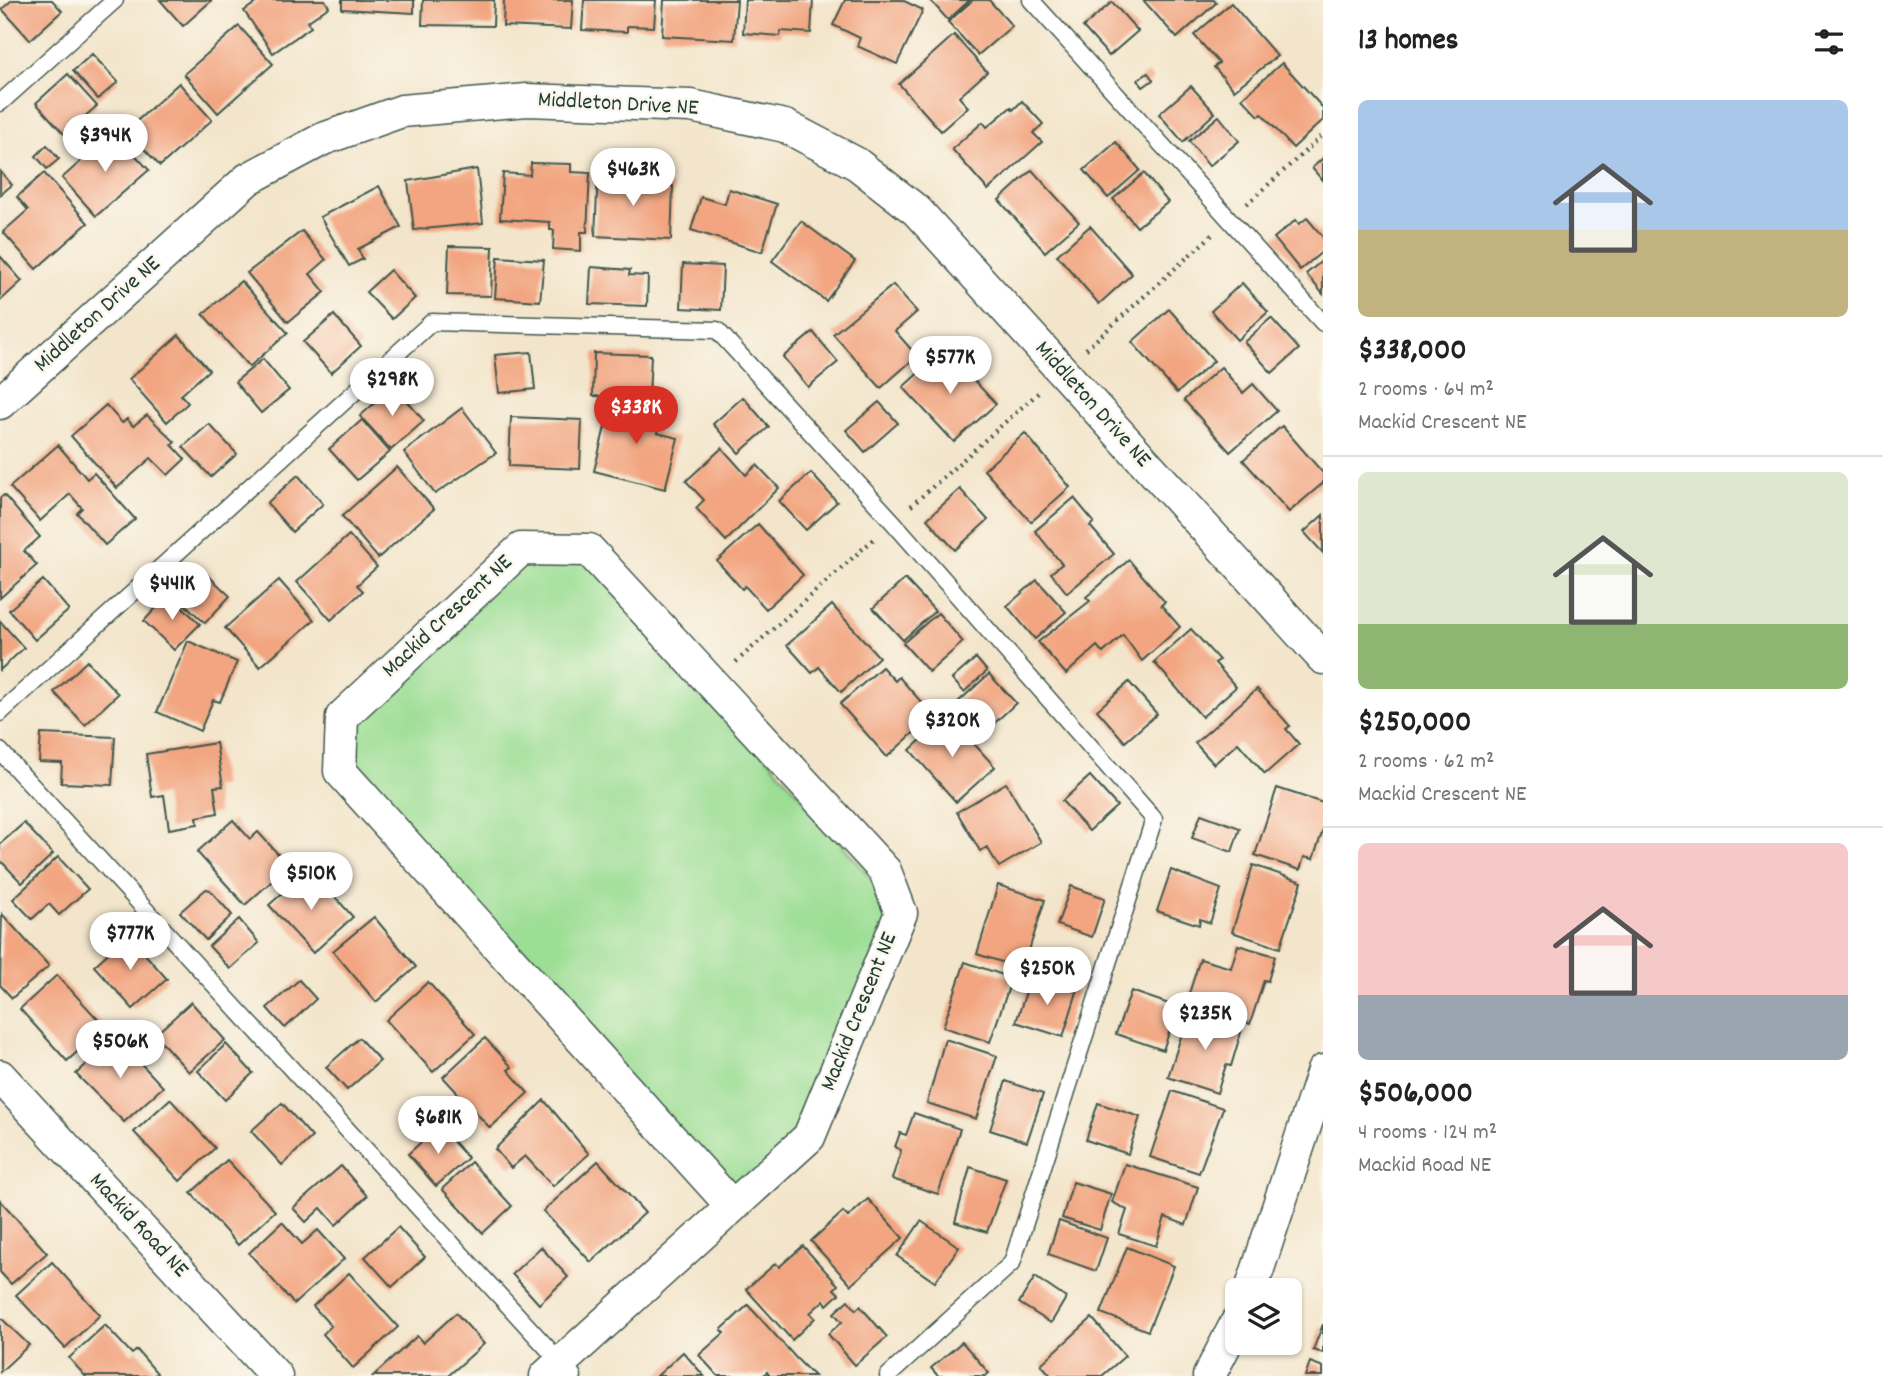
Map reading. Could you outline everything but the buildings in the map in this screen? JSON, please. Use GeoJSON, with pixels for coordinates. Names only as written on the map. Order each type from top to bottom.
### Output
{"type":"FeatureCollection","features":[{"type":"Feature","properties":{"kind":"street","name":"Middleton Drive NE"},"geometry":{"type":"LineString","coordinates":[[0,403],[248,179],[323,139],[401,111],[527,100],[691,106],[785,126],[857,164],[917,211],[1323,659]]}},
{"type":"Feature","properties":{"kind":"street","name":"Mackid Crescent NE"},"geometry":{"type":"LineString","coordinates":[[560,1372],[732,1206],[809,1137],[901,913],[885,871],[589,550],[521,549],[342,717],[340,771],[732,1206]]}},
{"type":"Feature","properties":{"kind":"street"},"geometry":{"type":"LineString","coordinates":[[1255,1278],[1323,1071]]}},
{"type":"Feature","properties":{"kind":"street","name":"Mackid Road NE"},"geometry":{"type":"LineString","coordinates":[[0,1076],[276,1376]]}},
{"type":"Feature","properties":{"kind":"street"},"geometry":{"type":"LineString","coordinates":[[1209,1376],[1225,1345]]}},
{"type":"Feature","properties":{"kind":"lane"},"geometry":{"type":"LineString","coordinates":[[0,103],[115,0]]}},
{"type":"Feature","properties":{"kind":"lane"},"geometry":{"type":"LineString","coordinates":[[1031,0],[1323,323]]}},
{"type":"Feature","properties":{"kind":"lane"},"geometry":{"type":"LineString","coordinates":[[0,713],[432,323],[717,330],[893,522],[1154,819],[1012,1264],[888,1376]]}},
{"type":"Feature","properties":{"kind":"lane"},"geometry":{"type":"LineString","coordinates":[[0,751],[560,1372]]}},
{"type":"Feature","properties":{"kind":"path"},"geometry":{"type":"LineString","coordinates":[[712,684],[1323,135]]}},
{"type":"Feature","properties":{"kind":"green space"},"geometry":{"type":"Polygon","coordinates":[[[521,549],[589,550],[901,913],[809,1137],[732,1206],[340,771],[342,717],[521,549]]]}}]}
